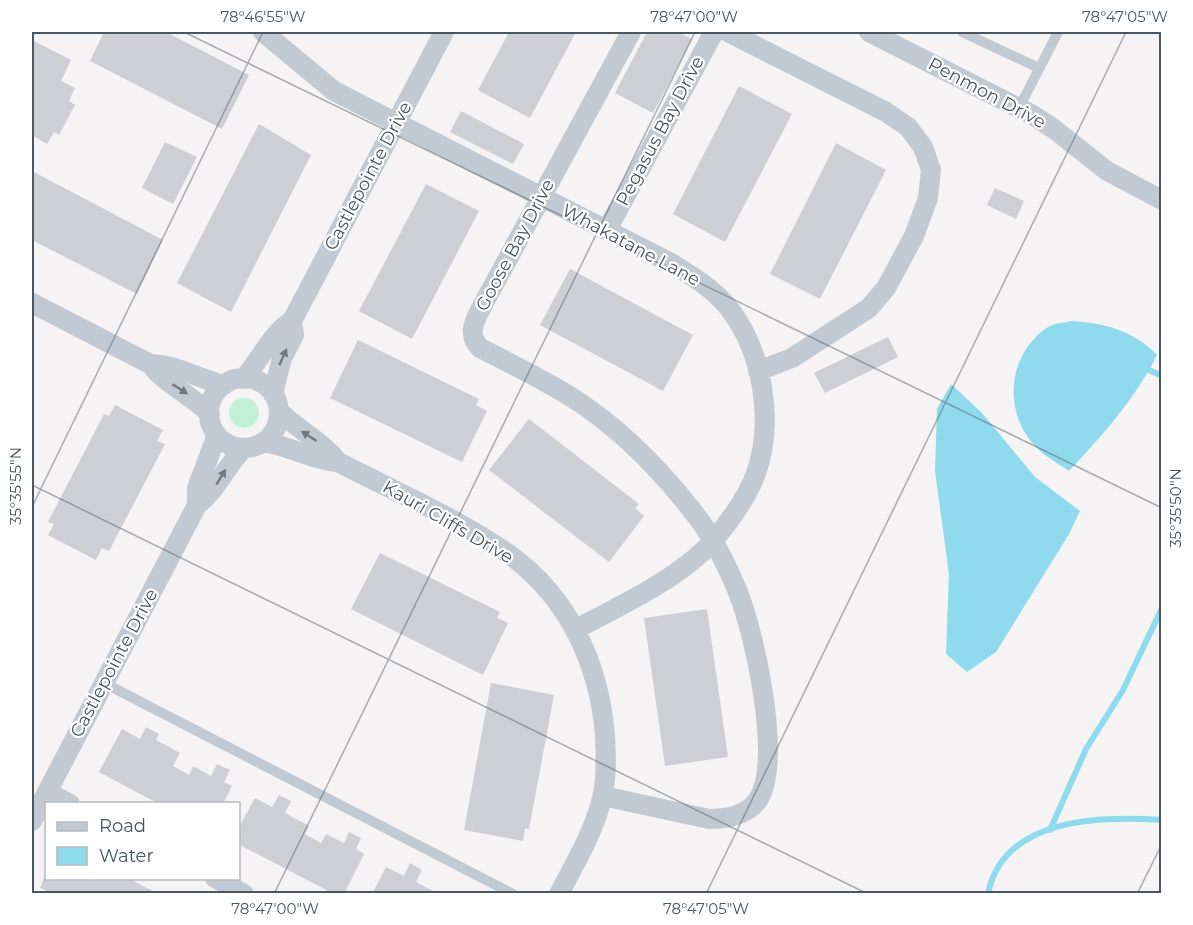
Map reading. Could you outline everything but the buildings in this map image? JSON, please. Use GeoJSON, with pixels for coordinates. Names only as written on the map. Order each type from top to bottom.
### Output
{"type":"FeatureCollection","features":[{"type":"Feature","properties":{"kind":"street","name":"Whakatane Lane"},"geometry":{"type":"LineString","coordinates":[[263,32],[327,85],[671,263],[705,284],[741,326],[756,358],[763,400],[764,436],[756,474],[746,496],[713,541],[666,578],[576,629]]}},
{"type":"Feature","properties":{"kind":"street","name":"Castlepointe Drive"},"geometry":{"type":"LineString","coordinates":[[243,379],[256,366],[280,328],[292,321],[444,32]]}},
{"type":"Feature","properties":{"kind":"street","name":"Goose Bay Drive"},"geometry":{"type":"LineString","coordinates":[[603,796],[709,819],[726,819],[741,814],[762,793],[768,742],[763,698],[750,635],[738,593],[713,541],[691,509],[609,424],[569,395],[480,348],[473,340],[474,323],[631,32]]}},
{"type":"Feature","properties":{"kind":"street","name":"Pegasus Bay Drive"},"geometry":{"type":"LineString","coordinates":[[607,230],[714,32]]}},
{"type":"Feature","properties":{"kind":"street"},"geometry":{"type":"LineString","coordinates":[[728,32],[886,112],[908,127],[923,147],[931,170],[928,198],[914,236],[886,288],[869,308],[792,358],[758,371]]}},
{"type":"Feature","properties":{"kind":"street","name":"Penmon Drive"},"geometry":{"type":"LineString","coordinates":[[869,32],[1019,108],[1054,129],[1107,171],[1161,200]]}},
{"type":"Feature","properties":{"kind":"street"},"geometry":{"type":"LineString","coordinates":[[32,303],[150,364],[160,378],[182,389],[210,414]]}},
{"type":"Feature","properties":{"kind":"street","name":"Castlepointe Drive"},"geometry":{"type":"LineString","coordinates":[[276,403],[279,367],[294,334],[292,321]]}},
{"type":"Feature","properties":{"kind":"street"},"geometry":{"type":"LineString","coordinates":[[150,364],[167,364],[205,381],[224,385],[243,379],[260,382],[276,403],[277,426],[264,442],[244,448],[234,447],[217,435],[210,414],[213,399],[224,385]]}},
{"type":"Feature","properties":{"kind":"street","name":"Kauri Cliffs Drive"},"geometry":{"type":"LineString","coordinates":[[276,403],[308,436],[327,447],[338,462]]}},
{"type":"Feature","properties":{"kind":"street","name":"Castlepointe Drive"},"geometry":{"type":"LineString","coordinates":[[197,505],[197,488],[217,435]]}},
{"type":"Feature","properties":{"kind":"street","name":"Kauri Cliffs Drive"},"geometry":{"type":"LineString","coordinates":[[264,442],[283,445],[321,460],[338,462],[452,521],[510,555],[546,587],[576,629],[594,674],[602,706],[606,752],[603,796],[583,848],[559,894]]}},
{"type":"Feature","properties":{"kind":"street","name":"Castlepointe Drive"},"geometry":{"type":"LineString","coordinates":[[32,821],[197,505],[210,495],[232,460],[244,448]]}},
{"type":"Feature","properties":{"kind":"street"},"geometry":{"type":"LineString","coordinates":[[47,792],[66,802]]}},
{"type":"Feature","properties":{"kind":"street"},"geometry":{"type":"LineString","coordinates":[[217,880],[244,894]]}},
{"type":"Feature","properties":{"kind":"lane"},"geometry":{"type":"LineString","coordinates":[[962,32],[1039,68]]}},
{"type":"Feature","properties":{"kind":"lane"},"geometry":{"type":"LineString","coordinates":[[1019,108],[1058,32]]}},
{"type":"Feature","properties":{"kind":"lane"},"geometry":{"type":"LineString","coordinates":[[104,683],[513,894]]}},
{"type":"Feature","properties":{"kind":"green space"},"geometry":{"type":"Polygon","coordinates":[[[244,398],[255,402],[259,413],[255,424],[244,428],[233,424],[229,413],[233,402],[244,398]]]}},
{"type":"Feature","properties":{"kind":"water"},"geometry":{"type":"Polygon","coordinates":[[[1071,321],[1117,329],[1138,339],[1157,355],[1139,387],[1106,431],[1069,471],[1039,450],[1024,432],[1017,416],[1014,383],[1024,352],[1035,338],[1050,326],[1071,321]]]}},
{"type":"Feature","properties":{"kind":"water"},"geometry":{"type":"Polygon","coordinates":[[[951,384],[982,413],[1035,477],[1080,511],[1069,534],[996,652],[967,672],[946,654],[949,574],[935,471],[937,409],[951,384]]]}},
{"type":"Feature","properties":{"kind":"waterway"},"geometry":{"type":"LineString","coordinates":[[1149,370],[1162,376]]}},
{"type":"Feature","properties":{"kind":"waterway"},"geometry":{"type":"LineString","coordinates":[[1050,830],[1086,749],[1123,690],[1162,608]]}},
{"type":"Feature","properties":{"kind":"waterway"},"geometry":{"type":"LineString","coordinates":[[988,894],[997,869],[1013,849],[1034,836],[1084,821],[1162,820]]}}]}
